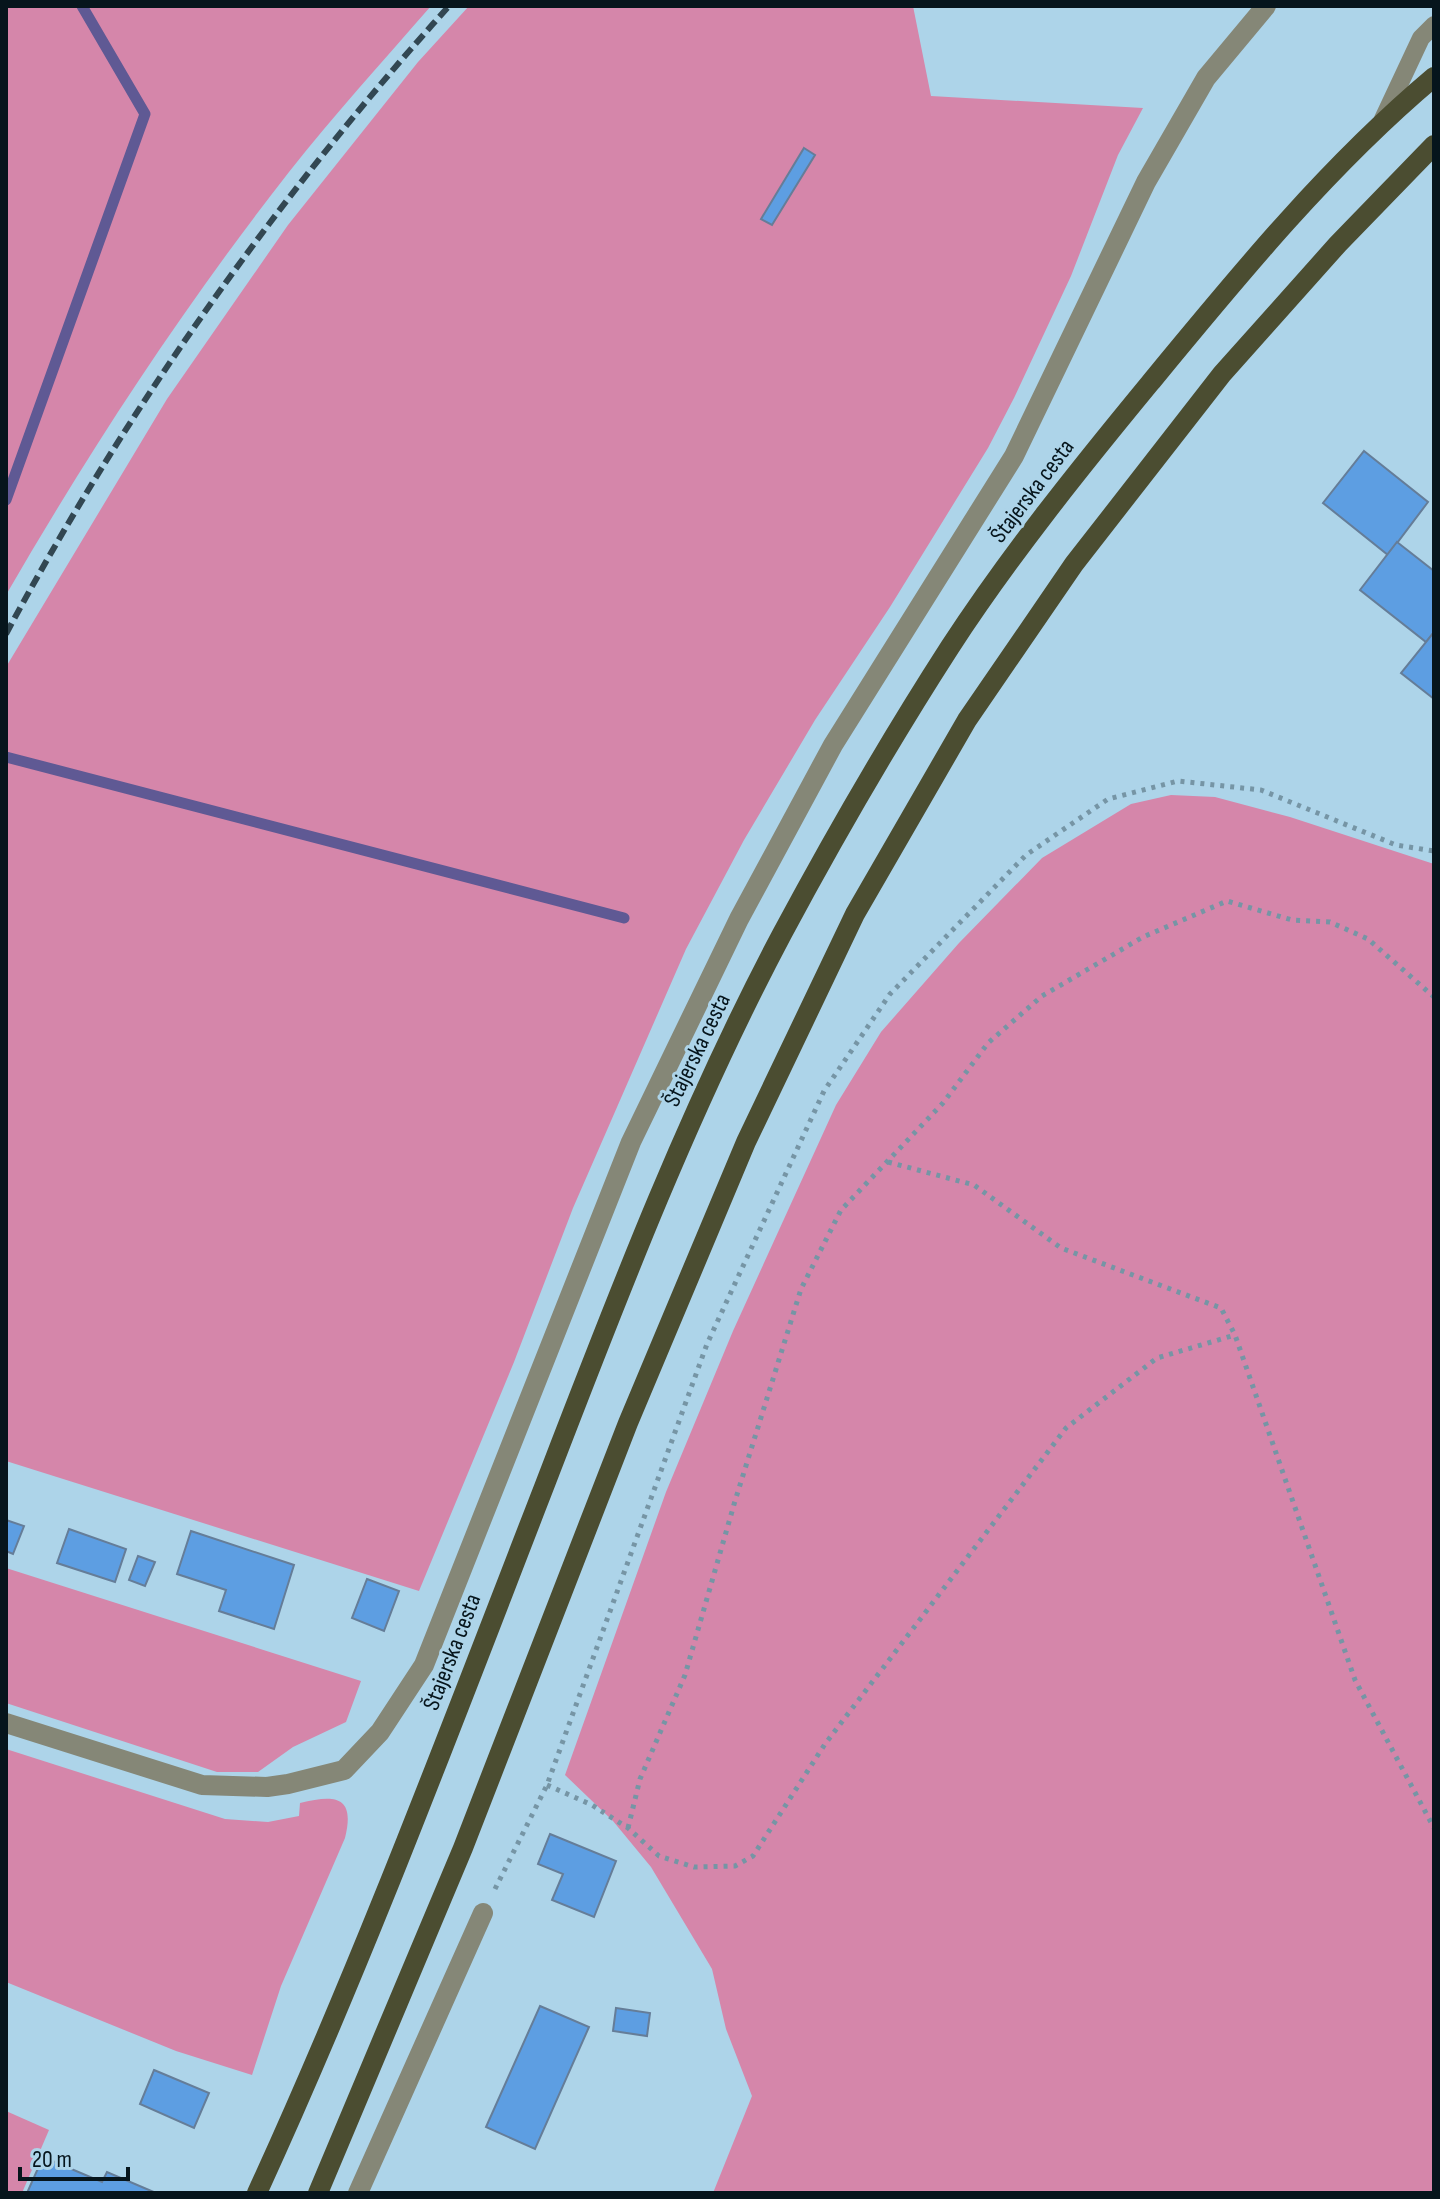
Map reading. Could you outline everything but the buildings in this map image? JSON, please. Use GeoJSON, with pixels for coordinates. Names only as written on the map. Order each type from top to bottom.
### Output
{"type":"FeatureCollection","features":[{"type":"Feature","properties":{"kind":"main road","name":"Štajerska cesta"},"geometry":{"type":"LineString","coordinates":[[257,2193],[304,2090],[415,1821],[623,1280],[694,1116],[780,937],[870,777],[952,643],[1067,485],[1188,336],[1302,205],[1383,119],[1434,77]]}},
{"type":"Feature","properties":{"kind":"main road"},"geometry":{"type":"LineString","coordinates":[[318,2193],[463,1848],[628,1423],[728,1184],[855,914],[967,720],[1074,564],[1222,374],[1338,244],[1434,145]]}},
{"type":"Feature","properties":{"kind":"street"},"geometry":{"type":"LineString","coordinates":[[6,1723],[202,1785],[267,1787],[344,1770],[380,1732],[424,1665],[631,1142],[739,919],[833,745],[1014,456],[1146,182],[1206,78],[1266,6]]}},
{"type":"Feature","properties":{"kind":"street"},"geometry":{"type":"LineString","coordinates":[[358,2193],[483,1913]]}},
{"type":"Feature","properties":{"kind":"lane"},"geometry":{"type":"LineString","coordinates":[[1383,119],[1421,38],[1434,25]]}},
{"type":"Feature","properties":{"kind":"path"},"geometry":{"type":"LineString","coordinates":[[483,1913],[547,1785],[707,1344],[824,1091],[890,994],[1026,855],[1108,799],[1178,781],[1261,790],[1396,845],[1434,851]]}},
{"type":"Feature","properties":{"kind":"path"},"geometry":{"type":"LineString","coordinates":[[628,1828],[640,1779],[685,1675],[801,1289],[841,1210],[943,1103],[988,1043],[1042,996],[1143,937],[1227,901],[1292,920],[1330,922],[1368,939],[1434,997]]}},
{"type":"Feature","properties":{"kind":"path"},"geometry":{"type":"LineString","coordinates":[[888,1162],[974,1185],[1061,1248],[1221,1308],[1235,1335],[1355,1680],[1434,1828]]}},
{"type":"Feature","properties":{"kind":"path"},"geometry":{"type":"LineString","coordinates":[[547,1785],[592,1805],[628,1828],[659,1856],[694,1867],[735,1866],[753,1856],[825,1744],[1066,1428],[1157,1358],[1235,1335]]}},
{"type":"Feature","properties":{"kind":"shaded area"},"geometry":{"type":"Polygon","coordinates":[[[6,6],[431,6],[306,151],[212,274],[105,432],[6,595],[6,6]]]}},
{"type":"Feature","properties":{"kind":"shaded area"},"geometry":{"type":"Polygon","coordinates":[[[469,6],[913,6],[931,96],[1143,108],[1118,155],[1071,276],[988,448],[890,607],[815,720],[744,840],[686,949],[573,1208],[514,1362],[419,1591],[6,1461],[6,667],[167,399],[288,225],[418,62],[469,6]]]}},
{"type":"Feature","properties":{"kind":"shaded area"},"geometry":{"type":"Polygon","coordinates":[[[1171,795],[1215,797],[1290,817],[1434,864],[1434,2193],[713,2193],[752,2096],[726,2029],[712,1969],[651,1867],[613,1821],[565,1775],[666,1492],[733,1331],[836,1105],[881,1032],[959,943],[1042,858],[1131,804],[1171,795]]]}},
{"type":"Feature","properties":{"kind":"shaded area"},"geometry":{"type":"Polygon","coordinates":[[[6,1568],[361,1681],[346,1722],[293,1747],[258,1772],[217,1772],[6,1703],[6,1568]]]}},
{"type":"Feature","properties":{"kind":"shaded area"},"geometry":{"type":"Polygon","coordinates":[[[6,1749],[225,1819],[268,1822],[299,1816],[300,1803],[322,1799],[332,1799],[344,1805],[348,1824],[345,1838],[281,1986],[252,2075],[176,2051],[6,1982],[6,1749]]]}},
{"type":"Feature","properties":{"kind":"shaded area"},"geometry":{"type":"Polygon","coordinates":[[[6,2111],[49,2130],[22,2193],[6,2193],[6,2111]]]}},
{"type":"Feature","properties":{"kind":"waterway"},"geometry":{"type":"LineString","coordinates":[[6,500],[145,114],[82,6]]}},
{"type":"Feature","properties":{"kind":"waterway"},"geometry":{"type":"LineString","coordinates":[[6,757],[624,918]]}},
{"type":"Feature","properties":{"kind":"railway"},"geometry":{"type":"LineString","coordinates":[[6,634],[102,467],[208,307],[324,153],[449,6]]}}]}
